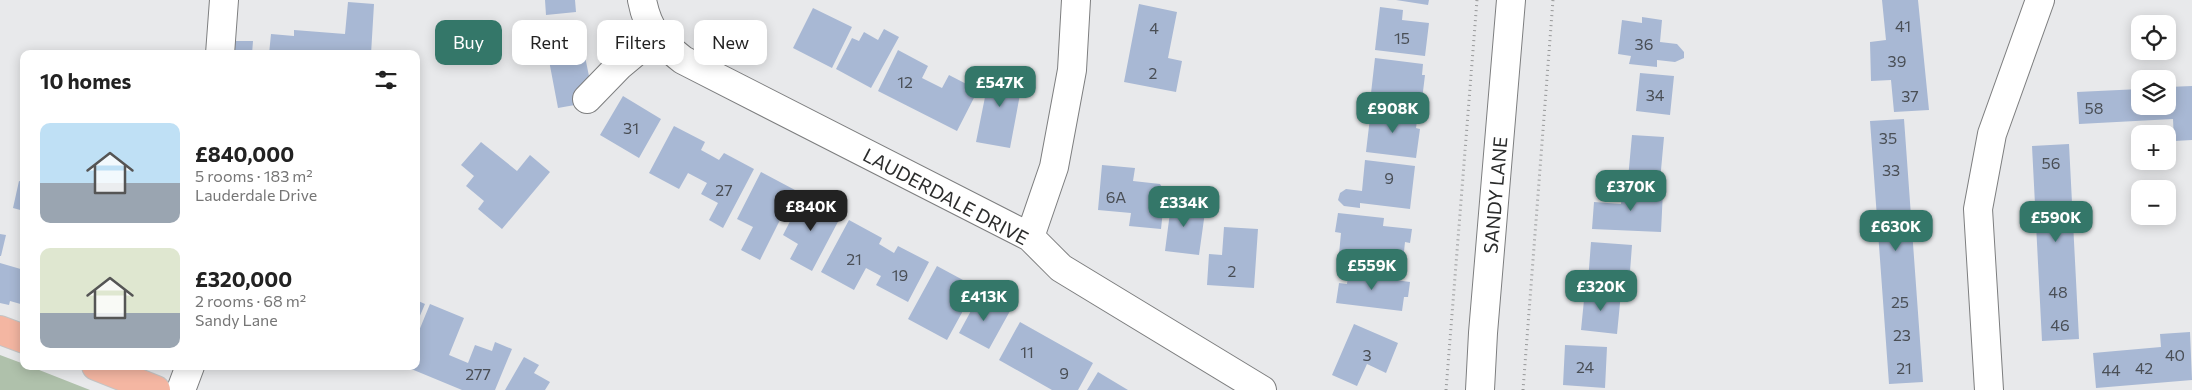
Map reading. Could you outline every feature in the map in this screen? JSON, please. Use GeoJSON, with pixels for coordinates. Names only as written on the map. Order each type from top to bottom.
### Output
{"type":"FeatureCollection","features":[{"type":"Feature","properties":{"kind":"main road"},"geometry":{"type":"LineString","coordinates":[[0,330],[20,338]]}},
{"type":"Feature","properties":{"kind":"main road"},"geometry":{"type":"LineString","coordinates":[[106,370],[156,390]]}},
{"type":"Feature","properties":{"kind":"street"},"geometry":{"type":"LineString","coordinates":[[220,50],[224,0]]}},
{"type":"Feature","properties":{"kind":"street","name":"LAUDERDALE DRIVE"},"geometry":{"type":"LineString","coordinates":[[642,0],[647,20]]}},
{"type":"Feature","properties":{"kind":"street"},"geometry":{"type":"LineString","coordinates":[[1030,237],[1054,167],[1072,70],[1076,0]]}},
{"type":"Feature","properties":{"kind":"street","name":"SANDY LANE"},"geometry":{"type":"LineString","coordinates":[[1480,390],[1483,333],[1511,0]]}},
{"type":"Feature","properties":{"kind":"street"},"geometry":{"type":"LineString","coordinates":[[1989,390],[1978,209],[1992,134],[2040,0]]}},
{"type":"Feature","properties":{"kind":"street","name":"LAUDERDALE DRIVE"},"geometry":{"type":"LineString","coordinates":[[684,60],[1030,237],[1061,268],[1262,390]]}},
{"type":"Feature","properties":{"kind":"street"},"geometry":{"type":"LineString","coordinates":[[587,99],[620,65]]}},
{"type":"Feature","properties":{"kind":"street"},"geometry":{"type":"LineString","coordinates":[[181,390],[188,370]]}},
{"type":"Feature","properties":{"kind":"path"},"geometry":{"type":"LineString","coordinates":[[1446,390],[1477,0]]}},
{"type":"Feature","properties":{"kind":"path"},"geometry":{"type":"LineString","coordinates":[[1523,390],[1553,0]]}},
{"type":"Feature","properties":{"kind":"green space"},"geometry":{"type":"Polygon","coordinates":[[[0,355],[20,362],[20,370],[39,370],[90,390],[0,390],[0,355]]]}},
{"type":"Feature","properties":{"kind":"building"},"geometry":{"type":"Polygon","coordinates":[[[545,0],[575,0],[576,12],[546,15],[545,0]]]}},
{"type":"Feature","properties":{"kind":"building"},"geometry":{"type":"Polygon","coordinates":[[[1396,0],[1429,0],[1428,5],[1396,0]]]}},
{"type":"Feature","properties":{"kind":"building"},"geometry":{"type":"Polygon","coordinates":[[[1882,0],[1918,0],[1929,110],[1894,112],[1891,80],[1871,81],[1870,42],[1886,40],[1882,0]]]}},
{"type":"Feature","properties":{"kind":"building"},"geometry":{"type":"Polygon","coordinates":[[[348,2],[374,4],[371,50],[269,50],[271,34],[294,36],[294,30],[345,34],[348,2]]]}},
{"type":"Feature","properties":{"kind":"building"},"geometry":{"type":"Polygon","coordinates":[[[1139,4],[1177,12],[1168,58],[1182,61],[1176,92],[1124,82],[1139,4]]]}},
{"type":"Feature","properties":{"kind":"building"},"geometry":{"type":"Polygon","coordinates":[[[1380,7],[1403,10],[1402,20],[1429,23],[1425,56],[1375,50],[1380,7]]]}},
{"type":"Feature","properties":{"kind":"building"},"geometry":{"type":"Polygon","coordinates":[[[813,8],[852,27],[832,68],[793,48],[813,8]]]}},
{"type":"Feature","properties":{"kind":"building"},"geometry":{"type":"Polygon","coordinates":[[[1642,17],[1662,20],[1660,42],[1677,44],[1684,52],[1684,58],[1675,62],[1657,60],[1657,67],[1629,64],[1631,56],[1618,54],[1622,20],[1642,23],[1642,17]]]}},
{"type":"Feature","properties":{"kind":"building"},"geometry":{"type":"Polygon","coordinates":[[[884,29],[899,37],[871,88],[836,69],[852,38],[859,41],[864,32],[878,40],[884,29]]]}},
{"type":"Feature","properties":{"kind":"building"},"geometry":{"type":"Polygon","coordinates":[[[232,41],[253,41],[252,50],[232,50],[232,41]]]}},
{"type":"Feature","properties":{"kind":"building"},"geometry":{"type":"Polygon","coordinates":[[[898,50],[928,66],[922,78],[942,88],[949,75],[978,90],[957,131],[878,91],[898,50]]]}},
{"type":"Feature","properties":{"kind":"building"},"geometry":{"type":"Polygon","coordinates":[[[1375,58],[1423,64],[1422,75],[1425,75],[1421,108],[1370,102],[1375,58]]]}},
{"type":"Feature","properties":{"kind":"building"},"geometry":{"type":"Polygon","coordinates":[[[550,65],[587,65],[591,86],[586,103],[558,108],[550,65]]]}},
{"type":"Feature","properties":{"kind":"building"},"geometry":{"type":"Polygon","coordinates":[[[991,67],[1024,73],[1010,148],[976,142],[991,67]]]}},
{"type":"Feature","properties":{"kind":"building"},"geometry":{"type":"Polygon","coordinates":[[[1640,73],[1674,76],[1670,115],[1636,111],[1640,73]]]}},
{"type":"Feature","properties":{"kind":"building"},"geometry":{"type":"Polygon","coordinates":[[[2192,86],[2192,140],[2176,141],[2176,125],[2173,125],[2173,119],[2079,124],[2077,92],[2131,89],[2131,115],[2176,115],[2176,87],[2192,86]]]}},
{"type":"Feature","properties":{"kind":"building"},"geometry":{"type":"Polygon","coordinates":[[[623,96],[661,119],[639,158],[600,135],[623,96]]]}},
{"type":"Feature","properties":{"kind":"building"},"geometry":{"type":"Polygon","coordinates":[[[1371,109],[1418,115],[1416,128],[1420,129],[1416,158],[1366,152],[1371,109]]]}},
{"type":"Feature","properties":{"kind":"building"},"geometry":{"type":"Polygon","coordinates":[[[1904,119],[1923,382],[1889,384],[1870,121],[1904,119]]]}},
{"type":"Feature","properties":{"kind":"building"},"geometry":{"type":"Polygon","coordinates":[[[674,126],[705,142],[701,150],[719,160],[724,153],[754,169],[723,228],[709,220],[718,203],[701,194],[707,183],[688,173],[679,189],[649,173],[674,126]]]}},
{"type":"Feature","properties":{"kind":"building"},"geometry":{"type":"Polygon","coordinates":[[[1632,135],[1664,137],[1660,181],[1628,179],[1632,135]]]}},
{"type":"Feature","properties":{"kind":"building"},"geometry":{"type":"Polygon","coordinates":[[[481,142],[517,171],[530,155],[550,172],[502,229],[478,209],[484,201],[466,186],[474,176],[461,165],[481,142]]]}},
{"type":"Feature","properties":{"kind":"building"},"geometry":{"type":"Polygon","coordinates":[[[2069,144],[2079,339],[2042,341],[2032,146],[2069,144]]]}},
{"type":"Feature","properties":{"kind":"building"},"geometry":{"type":"Polygon","coordinates":[[[1365,160],[1415,166],[1410,209],[1360,203],[1360,208],[1344,206],[1338,200],[1340,193],[1346,189],[1362,191],[1365,160]]]}},
{"type":"Feature","properties":{"kind":"building"},"geometry":{"type":"Polygon","coordinates":[[[1102,165],[1135,168],[1133,181],[1160,184],[1165,192],[1161,229],[1129,226],[1131,213],[1098,210],[1102,165]]]}},
{"type":"Feature","properties":{"kind":"building"},"geometry":{"type":"Polygon","coordinates":[[[761,172],[795,190],[760,260],[741,250],[753,227],[737,219],[761,172]]]}},
{"type":"Feature","properties":{"kind":"building"},"geometry":{"type":"Polygon","coordinates":[[[19,181],[20,181],[20,210],[13,208],[19,181]]]}},
{"type":"Feature","properties":{"kind":"building"},"geometry":{"type":"Polygon","coordinates":[[[1622,189],[1663,191],[1661,232],[1592,229],[1594,202],[1621,204],[1622,189]]]}},
{"type":"Feature","properties":{"kind":"building"},"geometry":{"type":"Polygon","coordinates":[[[803,196],[841,216],[812,271],[790,259],[798,244],[783,235],[803,196]]]}},
{"type":"Feature","properties":{"kind":"building"},"geometry":{"type":"Polygon","coordinates":[[[1172,197],[1189,199],[1188,210],[1205,212],[1199,255],[1165,251],[1172,197]]]}},
{"type":"Feature","properties":{"kind":"building"},"geometry":{"type":"Polygon","coordinates":[[[1338,213],[1384,218],[1383,226],[1412,229],[1410,243],[1405,242],[1403,261],[1339,254],[1341,233],[1335,232],[1338,213]]]}},
{"type":"Feature","properties":{"kind":"building"},"geometry":{"type":"Polygon","coordinates":[[[849,220],[882,238],[879,244],[894,253],[898,246],[929,262],[908,302],[876,285],[881,276],[866,268],[854,290],[821,272],[849,220]]]}},
{"type":"Feature","properties":{"kind":"building"},"geometry":{"type":"Polygon","coordinates":[[[1224,227],[1258,229],[1254,288],[1207,285],[1209,254],[1222,255],[1224,227]]]}},
{"type":"Feature","properties":{"kind":"building"},"geometry":{"type":"Polygon","coordinates":[[[0,234],[6,235],[1,256],[0,256],[0,234]]]}},
{"type":"Feature","properties":{"kind":"building"},"geometry":{"type":"Polygon","coordinates":[[[1591,242],[1632,245],[1629,285],[1588,282],[1591,242]]]}},
{"type":"Feature","properties":{"kind":"building"},"geometry":{"type":"Polygon","coordinates":[[[0,263],[20,269],[20,304],[10,301],[9,305],[0,303],[0,263]]]}},
{"type":"Feature","properties":{"kind":"building"},"geometry":{"type":"Polygon","coordinates":[[[937,266],[976,287],[947,340],[908,319],[937,266]]]}},
{"type":"Feature","properties":{"kind":"building"},"geometry":{"type":"Polygon","coordinates":[[[1349,267],[1375,269],[1374,277],[1410,282],[1408,297],[1404,297],[1402,311],[1336,303],[1339,283],[1347,284],[1349,267]]]}},
{"type":"Feature","properties":{"kind":"building"},"geometry":{"type":"Polygon","coordinates":[[[1585,290],[1621,293],[1617,334],[1581,330],[1585,290]]]}},
{"type":"Feature","properties":{"kind":"building"},"geometry":{"type":"Polygon","coordinates":[[[980,294],[1010,311],[989,349],[959,333],[980,294]]]}},
{"type":"Feature","properties":{"kind":"building"},"geometry":{"type":"Polygon","coordinates":[[[420,302],[425,304],[420,316],[420,302]]]}},
{"type":"Feature","properties":{"kind":"building"},"geometry":{"type":"Polygon","coordinates":[[[430,304],[464,318],[449,355],[468,363],[475,345],[492,351],[495,342],[512,349],[495,390],[462,390],[414,370],[420,370],[420,328],[430,304]]]}},
{"type":"Feature","properties":{"kind":"building"},"geometry":{"type":"Polygon","coordinates":[[[1020,322],[1093,363],[1078,390],[1052,390],[999,360],[1020,322]]]}},
{"type":"Feature","properties":{"kind":"building"},"geometry":{"type":"Polygon","coordinates":[[[1354,324],[1398,343],[1386,373],[1367,364],[1357,386],[1332,375],[1354,324]]]}},
{"type":"Feature","properties":{"kind":"building"},"geometry":{"type":"Polygon","coordinates":[[[2190,332],[2192,380],[2096,388],[2093,353],[2161,347],[2160,334],[2190,332]]]}},
{"type":"Feature","properties":{"kind":"building"},"geometry":{"type":"Polygon","coordinates":[[[1565,345],[1607,347],[1605,388],[1563,385],[1565,345]]]}},
{"type":"Feature","properties":{"kind":"building"},"geometry":{"type":"Polygon","coordinates":[[[524,357],[539,365],[534,373],[550,382],[545,390],[505,390],[524,357]]]}},
{"type":"Feature","properties":{"kind":"building"},"geometry":{"type":"Polygon","coordinates":[[[1098,372],[1128,390],[1087,390],[1098,372]]]}}]}
